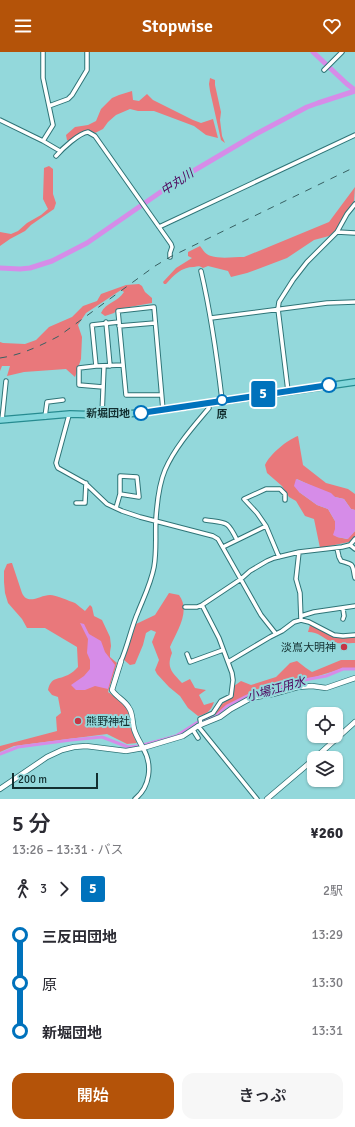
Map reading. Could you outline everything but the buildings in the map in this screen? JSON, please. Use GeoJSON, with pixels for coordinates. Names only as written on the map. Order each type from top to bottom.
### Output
{"type":"FeatureCollection","features":[{"type":"Feature","properties":{"kind":"main road"},"geometry":{"type":"LineString","coordinates":[[1,420],[69,414],[141,413],[288,390],[355,382]]}},
{"type":"Feature","properties":{"kind":"street"},"geometry":{"type":"LineString","coordinates":[[43,52],[43,78],[53,125],[43,141]]}},
{"type":"Feature","properties":{"kind":"street"},"geometry":{"type":"LineString","coordinates":[[49,106],[68,99],[72,95],[87,70],[86,52]]}},
{"type":"Feature","properties":{"kind":"street"},"geometry":{"type":"LineString","coordinates":[[324,70],[342,52]]}},
{"type":"Feature","properties":{"kind":"street"},"geometry":{"type":"LineString","coordinates":[[0,120],[60,151]]}},
{"type":"Feature","properties":{"kind":"street"},"geometry":{"type":"LineString","coordinates":[[56,156],[60,151],[85,132],[95,136],[171,244],[172,247],[170,257]]}},
{"type":"Feature","properties":{"kind":"street"},"geometry":{"type":"LineString","coordinates":[[159,228],[355,135]]}},
{"type":"Feature","properties":{"kind":"street"},"geometry":{"type":"LineString","coordinates":[[288,390],[278,309],[279,302],[302,268],[337,232],[355,204]]}},
{"type":"Feature","properties":{"kind":"street"},"geometry":{"type":"LineString","coordinates":[[337,232],[355,233]]}},
{"type":"Feature","properties":{"kind":"street"},"geometry":{"type":"LineString","coordinates":[[201,271],[211,318],[222,400]]}},
{"type":"Feature","properties":{"kind":"street"},"geometry":{"type":"LineString","coordinates":[[211,318],[327,303],[355,302]]}},
{"type":"Feature","properties":{"kind":"street"},"geometry":{"type":"LineString","coordinates":[[162,395],[126,394],[118,311],[154,307],[164,410]]}},
{"type":"Feature","properties":{"kind":"street"},"geometry":{"type":"LineString","coordinates":[[106,322],[110,366]]}},
{"type":"Feature","properties":{"kind":"street"},"geometry":{"type":"LineString","coordinates":[[96,366],[92,325],[106,322],[119,324],[155,323]]}},
{"type":"Feature","properties":{"kind":"street"},"geometry":{"type":"LineString","coordinates":[[103,387],[79,386],[79,368],[123,365]]}},
{"type":"Feature","properties":{"kind":"street"},"geometry":{"type":"LineString","coordinates":[[102,414],[104,366]]}},
{"type":"Feature","properties":{"kind":"street"},"geometry":{"type":"LineString","coordinates":[[1,420],[2,402],[6,381]]}},
{"type":"Feature","properties":{"kind":"street"},"geometry":{"type":"LineString","coordinates":[[46,417],[47,402],[63,400]]}},
{"type":"Feature","properties":{"kind":"street"},"geometry":{"type":"LineString","coordinates":[[135,799],[142,793],[148,778],[148,759],[134,730],[131,712],[128,706],[122,699],[114,694],[112,690],[152,574],[156,551],[156,521],[161,482],[165,470],[179,445],[209,408],[208,403]]}},
{"type":"Feature","properties":{"kind":"street"},"geometry":{"type":"LineString","coordinates":[[69,414],[56,462],[58,468],[86,483],[107,504],[128,513],[212,536],[220,540],[261,615],[276,634]]}},
{"type":"Feature","properties":{"kind":"street"},"geometry":{"type":"LineString","coordinates":[[116,508],[120,494],[120,476],[137,477],[139,497],[120,494]]}},
{"type":"Feature","properties":{"kind":"street"},"geometry":{"type":"LineString","coordinates":[[76,503],[85,503],[86,483]]}},
{"type":"Feature","properties":{"kind":"street"},"geometry":{"type":"LineString","coordinates":[[279,557],[266,526],[258,513],[244,499],[266,489],[280,489],[285,494],[285,500]]}},
{"type":"Feature","properties":{"kind":"street"},"geometry":{"type":"LineString","coordinates":[[205,520],[225,523],[230,526],[237,540]]}},
{"type":"Feature","properties":{"kind":"street"},"geometry":{"type":"LineString","coordinates":[[223,547],[266,526]]}},
{"type":"Feature","properties":{"kind":"street"},"geometry":{"type":"LineString","coordinates":[[186,607],[197,607],[202,605],[241,579],[250,571],[267,561],[299,552],[337,548],[350,545],[355,539]]}},
{"type":"Feature","properties":{"kind":"street"},"geometry":{"type":"LineString","coordinates":[[350,545],[355,549]]}},
{"type":"Feature","properties":{"kind":"street"},"geometry":{"type":"LineString","coordinates":[[337,548],[340,559],[343,562],[350,562],[352,564],[355,578]]}},
{"type":"Feature","properties":{"kind":"street"},"geometry":{"type":"LineString","coordinates":[[299,552],[296,579],[300,593],[301,618]]}},
{"type":"Feature","properties":{"kind":"street"},"geometry":{"type":"LineString","coordinates":[[202,605],[219,638],[233,676],[230,696],[221,701],[213,713],[200,719],[200,725],[203,732],[257,799]]}},
{"type":"Feature","properties":{"kind":"street"},"geometry":{"type":"LineString","coordinates":[[228,662],[282,631],[294,622],[314,612],[341,608],[344,609],[355,606]]}},
{"type":"Feature","properties":{"kind":"street"},"geometry":{"type":"LineString","coordinates":[[343,619],[344,609]]}},
{"type":"Feature","properties":{"kind":"street"},"geometry":{"type":"LineString","coordinates":[[301,618],[334,635],[355,635]]}},
{"type":"Feature","properties":{"kind":"street"},"geometry":{"type":"LineString","coordinates":[[187,654],[190,662],[223,650]]}},
{"type":"Feature","properties":{"kind":"street"},"geometry":{"type":"LineString","coordinates":[[0,789],[51,755],[69,748],[86,746],[126,750],[144,748],[176,739],[200,725],[220,718],[231,709],[251,698],[298,687],[312,686],[326,688],[355,678]]}},
{"type":"Feature","properties":{"kind":"street"},"geometry":{"type":"LineString","coordinates":[[322,751],[355,722]]}},
{"type":"Feature","properties":{"kind":"street"},"geometry":{"type":"LineString","coordinates":[[192,730],[197,737]]}},
{"type":"Feature","properties":{"kind":"street"},"geometry":{"type":"LineString","coordinates":[[267,799],[307,764]]}},
{"type":"Feature","properties":{"kind":"shaded area"},"geometry":{"type":"Polygon","coordinates":[[[210,78],[215,80],[221,112],[220,120],[222,136],[225,143],[221,140],[210,91],[210,78]]]}},
{"type":"Feature","properties":{"kind":"shaded area"},"geometry":{"type":"Polygon","coordinates":[[[132,91],[133,100],[139,101],[147,94],[153,100],[193,120],[201,123],[213,119],[218,138],[206,135],[194,126],[154,111],[138,111],[130,109],[116,115],[103,129],[95,133],[87,131],[70,142],[67,140],[66,135],[75,127],[88,125],[96,121],[101,109],[112,98],[132,91]]]}},
{"type":"Feature","properties":{"kind":"shaded area"},"geometry":{"type":"Polygon","coordinates":[[[49,166],[53,169],[53,194],[56,203],[54,209],[25,231],[0,246],[0,232],[11,234],[18,231],[48,209],[43,199],[44,168],[49,166]]]}},
{"type":"Feature","properties":{"kind":"shaded area"},"geometry":{"type":"Polygon","coordinates":[[[355,187],[354,201],[336,230],[329,236],[314,240],[287,258],[247,273],[231,277],[228,271],[208,266],[203,268],[199,266],[189,267],[178,272],[166,284],[164,284],[163,282],[176,268],[192,258],[188,256],[188,252],[200,246],[208,255],[215,257],[244,257],[329,222],[355,187]]]}},
{"type":"Feature","properties":{"kind":"shaded area"},"geometry":{"type":"Polygon","coordinates":[[[139,284],[152,298],[152,303],[118,309],[114,313],[105,316],[101,313],[103,309],[119,298],[124,292],[121,290],[86,313],[78,325],[82,337],[81,359],[75,377],[66,369],[24,372],[7,376],[10,366],[2,366],[0,371],[0,342],[25,344],[36,340],[49,327],[72,317],[83,306],[97,301],[101,294],[126,285],[139,284]]]}},
{"type":"Feature","properties":{"kind":"shaded area"},"geometry":{"type":"Polygon","coordinates":[[[298,436],[303,465],[326,483],[348,489],[355,494],[355,510],[351,509],[344,499],[335,497],[297,479],[299,492],[317,505],[328,509],[335,521],[337,537],[347,539],[355,531],[355,536],[349,542],[320,548],[314,519],[305,516],[296,501],[289,497],[282,486],[267,473],[265,465],[271,456],[284,444],[298,436]]]}},
{"type":"Feature","properties":{"kind":"shaded area"},"geometry":{"type":"Polygon","coordinates":[[[296,479],[331,493],[335,497],[344,499],[351,509],[355,510],[355,531],[348,539],[333,535],[335,521],[328,509],[317,505],[299,492],[294,486],[296,479]]]}},
{"type":"Feature","properties":{"kind":"shaded area"},"geometry":{"type":"Polygon","coordinates":[[[12,563],[22,593],[28,599],[53,595],[75,603],[85,611],[90,605],[94,616],[102,620],[110,637],[110,657],[117,663],[108,692],[121,701],[130,711],[130,723],[137,743],[127,744],[107,734],[14,746],[0,752],[0,746],[57,731],[56,717],[61,713],[58,697],[52,695],[48,690],[49,686],[53,681],[64,677],[78,667],[77,647],[45,628],[27,628],[22,619],[8,603],[5,593],[4,571],[7,564],[12,563]]]}},
{"type":"Feature","properties":{"kind":"shaded area"},"geometry":{"type":"Polygon","coordinates":[[[169,593],[179,595],[184,608],[182,621],[170,647],[172,653],[170,658],[171,670],[182,683],[190,679],[195,688],[206,690],[199,695],[204,705],[214,702],[212,708],[208,712],[198,716],[188,708],[180,696],[169,687],[155,670],[159,660],[152,642],[156,632],[151,630],[146,633],[135,664],[130,665],[124,660],[136,624],[155,615],[169,593]]]}},
{"type":"Feature","properties":{"kind":"shaded area"},"geometry":{"type":"Polygon","coordinates":[[[80,623],[84,624],[89,634],[101,641],[105,652],[115,665],[108,689],[95,686],[85,690],[76,690],[71,685],[84,676],[90,669],[90,660],[87,653],[88,639],[80,623]]]}},
{"type":"Feature","properties":{"kind":"shaded area"},"geometry":{"type":"Polygon","coordinates":[[[310,625],[334,637],[355,637],[355,643],[334,643],[318,634],[308,632],[310,625]]]}},
{"type":"Feature","properties":{"kind":"shaded area"},"geometry":{"type":"Polygon","coordinates":[[[341,660],[355,660],[355,668],[344,668],[315,677],[299,680],[272,690],[254,692],[226,707],[216,715],[215,714],[222,704],[232,697],[234,686],[241,681],[251,685],[276,677],[290,663],[297,661],[312,672],[341,660]]]}},
{"type":"Feature","properties":{"kind":"waterway"},"geometry":{"type":"LineString","coordinates":[[313,52],[355,90]]}},
{"type":"Feature","properties":{"kind":"waterway","name":"中丸川"},"geometry":{"type":"LineString","coordinates":[[0,268],[30,268],[52,261],[87,243],[178,180],[256,134],[307,107],[355,91]]}},
{"type":"Feature","properties":{"kind":"waterway","name":"小場江用水"},"geometry":{"type":"LineString","coordinates":[[201,720],[215,717],[227,706],[249,695],[272,691],[299,681],[326,676],[343,669],[355,669]]}},
{"type":"Feature","properties":{"kind":"waterway","name":"小場江用水"},"geometry":{"type":"LineString","coordinates":[[143,745],[176,736],[198,722]]}},
{"type":"Feature","properties":{"kind":"waterway","name":"小場江用水"},"geometry":{"type":"LineString","coordinates":[[0,754],[18,747],[102,737],[128,747],[139,746]]}},
{"type":"Feature","properties":{"kind":"railway"},"geometry":{"type":"LineString","coordinates":[[0,358],[30,350],[59,336],[155,266],[170,257],[355,167]]}},
{"type":"Feature","properties":{"kind":"bus line","name":"5"},"geometry":{"type":"LineString","coordinates":[[141,413],[329,385]]}},
{"type":"Feature","properties":{"kind":"place","name":"原"},"geometry":{"type":"Point","coordinates":[222,400]}},
{"type":"Feature","properties":{"kind":"place","name":"新堀団地"},"geometry":{"type":"Point","coordinates":[141,413]}},
{"type":"Feature","properties":{"kind":"place","name":"淡嶌大明神"},"geometry":{"type":"Point","coordinates":[344,647]}},
{"type":"Feature","properties":{"kind":"place","name":"熊野神社"},"geometry":{"type":"Point","coordinates":[78,721]}}]}
